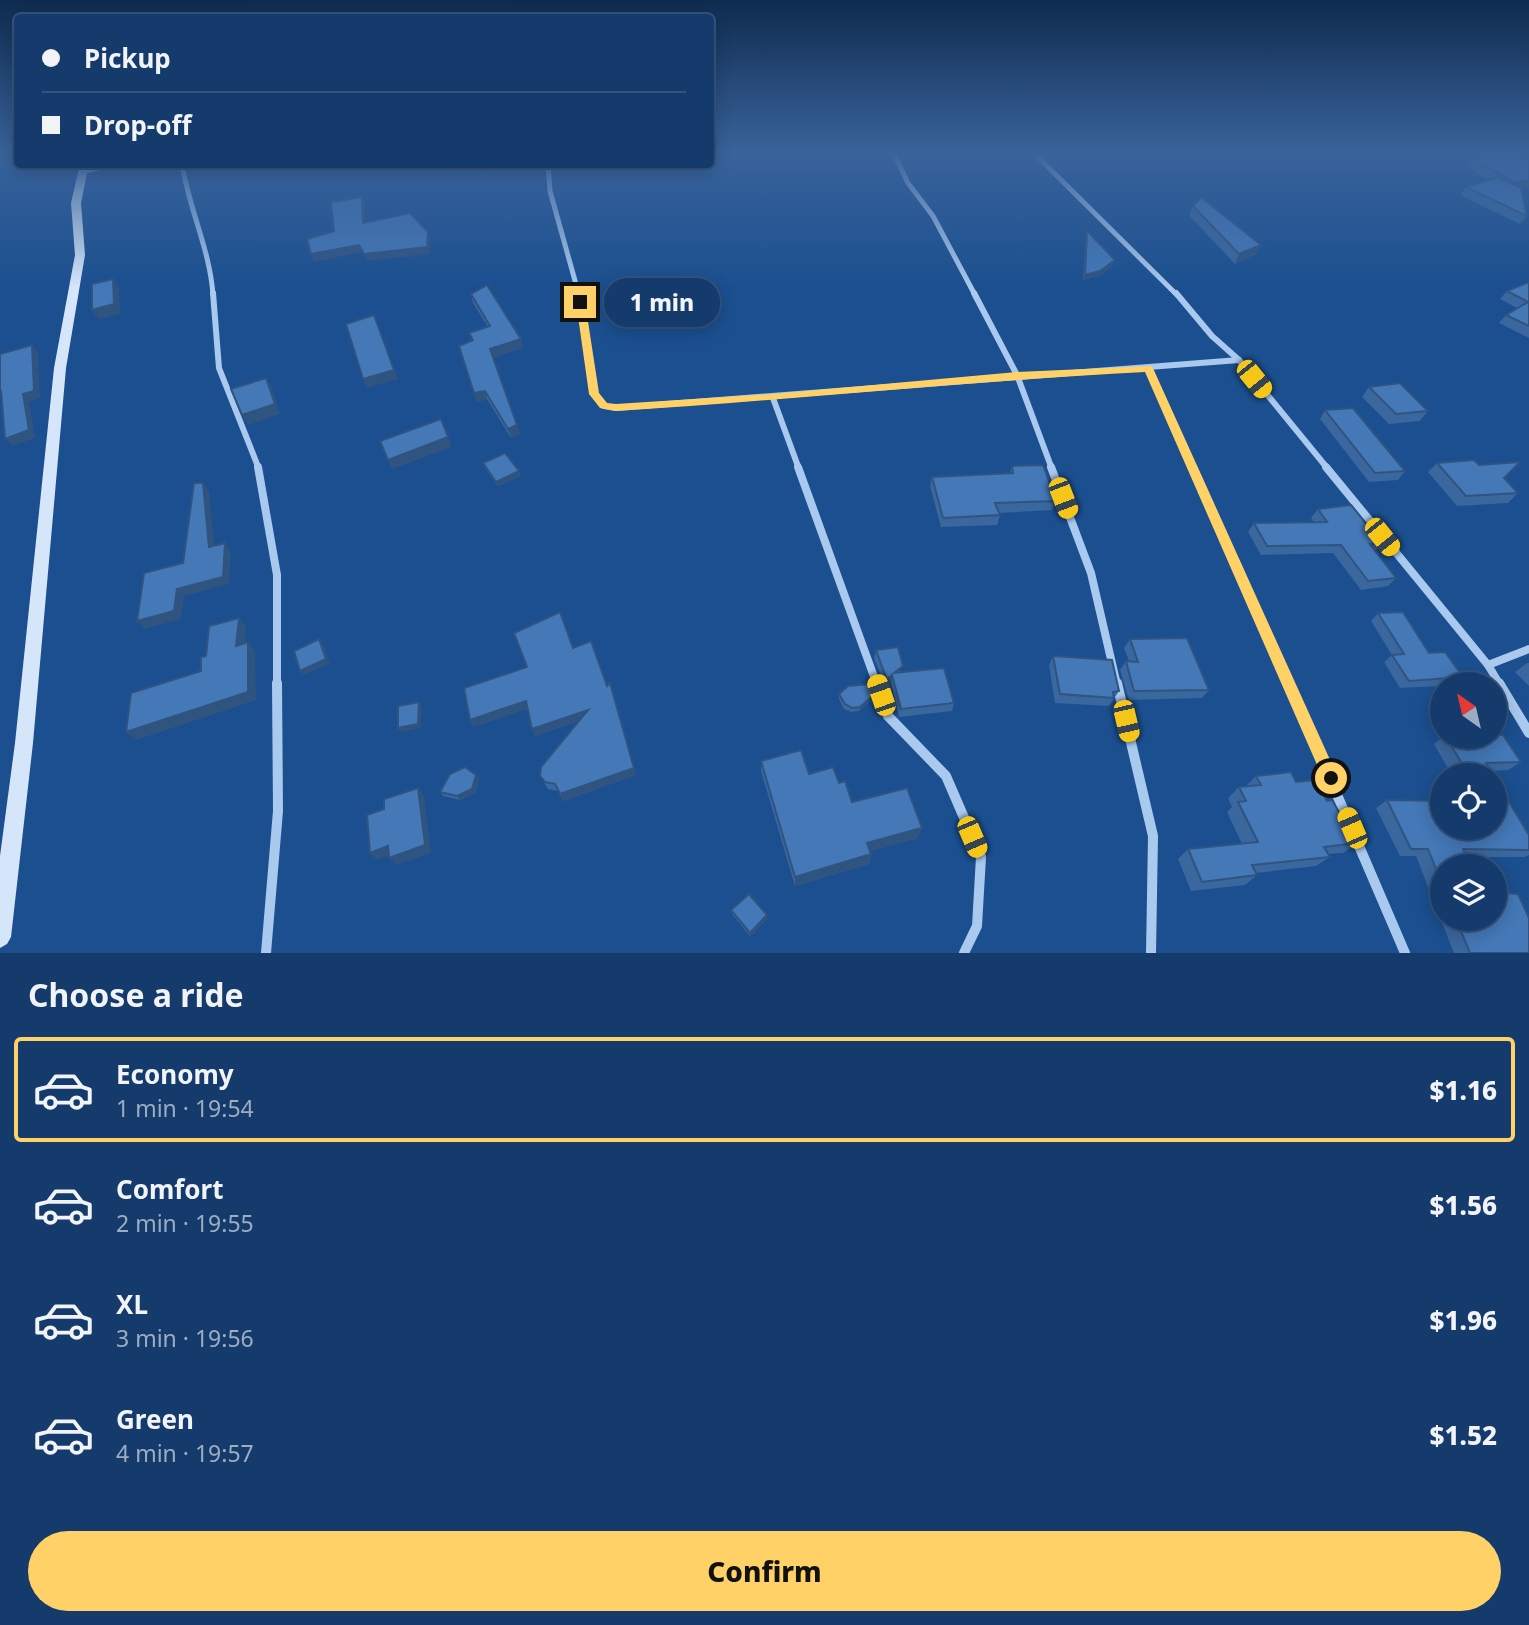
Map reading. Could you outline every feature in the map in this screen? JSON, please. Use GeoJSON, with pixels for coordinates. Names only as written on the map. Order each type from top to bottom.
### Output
{"type":"FeatureCollection","features":[{"type":"Feature","properties":{"kind":"street"},"geometry":{"type":"LineString","coordinates":[[0,937],[24,743],[60,368],[80,255],[77,198]]}},
{"type":"Feature","properties":{"kind":"street"},"geometry":{"type":"LineString","coordinates":[[188,198],[211,265],[219,368],[260,472],[277,575],[278,811],[266,953]]}},
{"type":"Feature","properties":{"kind":"street"},"geometry":{"type":"LineString","coordinates":[[552,198],[577,280],[594,394],[604,406],[616,408],[773,398],[1017,375],[1239,360]]}},
{"type":"Feature","properties":{"kind":"street"},"geometry":{"type":"LineString","coordinates":[[920,198],[933,216],[1017,375],[1091,573],[1153,836],[1151,953]]}},
{"type":"Feature","properties":{"kind":"street"},"geometry":{"type":"LineString","coordinates":[[1081,198],[1161,276],[1212,335],[1239,360],[1488,665],[1529,733]]}},
{"type":"Feature","properties":{"kind":"street"},"geometry":{"type":"LineString","coordinates":[[1149,368],[1298,703],[1405,953]]}},
{"type":"Feature","properties":{"kind":"street"},"geometry":{"type":"LineString","coordinates":[[773,398],[888,716],[946,776],[981,857],[977,926],[964,953]]}},
{"type":"Feature","properties":{"kind":"street"},"geometry":{"type":"LineString","coordinates":[[1488,665],[1529,649]]}},
{"type":"Feature","properties":{"kind":"building"},"geometry":{"type":"Polygon","coordinates":[[[362,198],[363,223],[410,213],[428,232],[427,247],[364,254],[359,245],[311,254],[307,239],[334,231],[331,202],[362,198]]]}},
{"type":"Feature","properties":{"kind":"building"},"geometry":{"type":"Polygon","coordinates":[[[1203,198],[1261,245],[1239,254],[1193,206],[1203,198]]]}},
{"type":"Feature","properties":{"kind":"building"},"geometry":{"type":"Polygon","coordinates":[[[1490,198],[1523,198],[1527,216],[1490,198]]]}},
{"type":"Feature","properties":{"kind":"building"},"geometry":{"type":"Polygon","coordinates":[[[1087,231],[1115,260],[1100,271],[1085,275],[1087,231]]]}},
{"type":"Feature","properties":{"kind":"building"},"geometry":{"type":"Polygon","coordinates":[[[113,279],[114,304],[92,310],[92,284],[113,279]]]}},
{"type":"Feature","properties":{"kind":"building"},"geometry":{"type":"Polygon","coordinates":[[[1529,282],[1529,326],[1506,315],[1528,302],[1507,291],[1529,282]]]}},
{"type":"Feature","properties":{"kind":"building"},"geometry":{"type":"Polygon","coordinates":[[[487,285],[521,339],[490,349],[517,425],[508,429],[485,391],[474,393],[459,346],[473,340],[469,333],[490,326],[471,294],[487,285]]]}},
{"type":"Feature","properties":{"kind":"building"},"geometry":{"type":"Polygon","coordinates":[[[374,315],[394,370],[363,379],[346,324],[374,315]]]}},
{"type":"Feature","properties":{"kind":"building"},"geometry":{"type":"Polygon","coordinates":[[[32,345],[34,391],[23,394],[29,430],[5,439],[0,391],[0,354],[32,345]]]}},
{"type":"Feature","properties":{"kind":"building"},"geometry":{"type":"Polygon","coordinates":[[[266,378],[275,404],[242,415],[231,389],[266,378]]]}},
{"type":"Feature","properties":{"kind":"building"},"geometry":{"type":"Polygon","coordinates":[[[1400,383],[1428,411],[1396,414],[1369,387],[1400,383]]]}},
{"type":"Feature","properties":{"kind":"building"},"geometry":{"type":"Polygon","coordinates":[[[1353,408],[1405,471],[1375,473],[1325,410],[1353,408]]]}},
{"type":"Feature","properties":{"kind":"building"},"geometry":{"type":"Polygon","coordinates":[[[441,419],[448,437],[388,460],[380,441],[441,419]]]}},
{"type":"Feature","properties":{"kind":"building"},"geometry":{"type":"Polygon","coordinates":[[[505,453],[519,471],[496,482],[483,463],[505,453]]]}},
{"type":"Feature","properties":{"kind":"building"},"geometry":{"type":"Polygon","coordinates":[[[1474,460],[1479,465],[1520,462],[1504,478],[1518,493],[1466,496],[1437,463],[1474,460]]]}},
{"type":"Feature","properties":{"kind":"building"},"geometry":{"type":"Polygon","coordinates":[[[1043,465],[1056,501],[995,503],[1000,515],[943,518],[932,477],[1013,473],[1012,466],[1043,465]]]}},
{"type":"Feature","properties":{"kind":"building"},"geometry":{"type":"Polygon","coordinates":[[[194,483],[203,483],[209,547],[225,543],[223,577],[177,589],[174,611],[137,621],[144,573],[183,563],[194,483]]]}},
{"type":"Feature","properties":{"kind":"building"},"geometry":{"type":"Polygon","coordinates":[[[1351,505],[1382,543],[1370,544],[1396,578],[1368,581],[1341,545],[1267,546],[1254,523],[1327,522],[1318,509],[1351,505]]]}},
{"type":"Feature","properties":{"kind":"building"},"geometry":{"type":"Polygon","coordinates":[[[560,612],[573,648],[591,641],[607,686],[610,683],[634,768],[560,794],[555,784],[545,782],[540,776],[541,767],[588,710],[532,729],[526,701],[470,720],[464,688],[527,667],[514,633],[560,612]]]}},
{"type":"Feature","properties":{"kind":"building"},"geometry":{"type":"Polygon","coordinates":[[[1403,612],[1429,653],[1445,652],[1459,672],[1430,672],[1430,679],[1409,681],[1392,655],[1404,654],[1378,613],[1403,612]]]}},
{"type":"Feature","properties":{"kind":"building"},"geometry":{"type":"Polygon","coordinates":[[[239,618],[236,646],[248,642],[248,692],[126,732],[131,693],[201,671],[201,657],[206,656],[209,626],[239,618]]]}},
{"type":"Feature","properties":{"kind":"building"},"geometry":{"type":"Polygon","coordinates":[[[1187,638],[1209,690],[1134,691],[1126,661],[1138,662],[1130,639],[1187,638]]]}},
{"type":"Feature","properties":{"kind":"building"},"geometry":{"type":"Polygon","coordinates":[[[319,639],[326,659],[300,671],[294,651],[319,639]]]}},
{"type":"Feature","properties":{"kind":"building"},"geometry":{"type":"Polygon","coordinates":[[[898,647],[903,666],[894,673],[944,668],[954,703],[901,709],[892,675],[887,680],[876,650],[898,647]]]}},
{"type":"Feature","properties":{"kind":"building"},"geometry":{"type":"Polygon","coordinates":[[[1053,656],[1112,660],[1119,691],[1113,692],[1114,698],[1060,694],[1053,656]]]}},
{"type":"Feature","properties":{"kind":"building"},"geometry":{"type":"Polygon","coordinates":[[[871,684],[875,694],[860,707],[852,708],[845,704],[839,694],[848,686],[871,684]]]}},
{"type":"Feature","properties":{"kind":"building"},"geometry":{"type":"Polygon","coordinates":[[[419,702],[418,724],[398,728],[398,706],[419,702]]]}},
{"type":"Feature","properties":{"kind":"building"},"geometry":{"type":"Polygon","coordinates":[[[1507,741],[1521,762],[1486,763],[1462,763],[1453,749],[1507,749],[1507,741]]]}},
{"type":"Feature","properties":{"kind":"building"},"geometry":{"type":"Polygon","coordinates":[[[801,750],[809,774],[833,767],[839,783],[845,781],[852,802],[907,788],[922,828],[867,843],[871,854],[795,877],[761,761],[801,750]]]}},
{"type":"Feature","properties":{"kind":"building"},"geometry":{"type":"Polygon","coordinates":[[[465,767],[476,775],[472,789],[457,796],[440,792],[450,774],[465,767]]]}},
{"type":"Feature","properties":{"kind":"building"},"geometry":{"type":"Polygon","coordinates":[[[1291,772],[1296,782],[1315,780],[1327,801],[1332,800],[1357,843],[1324,847],[1330,857],[1252,865],[1257,875],[1202,882],[1188,849],[1258,842],[1238,802],[1246,801],[1239,787],[1261,785],[1256,776],[1291,772]]]}},
{"type":"Feature","properties":{"kind":"building"},"geometry":{"type":"Polygon","coordinates":[[[418,788],[425,845],[389,858],[388,846],[370,853],[367,815],[384,809],[384,799],[418,788]]]}},
{"type":"Feature","properties":{"kind":"building"},"geometry":{"type":"Polygon","coordinates":[[[1507,799],[1529,835],[1529,850],[1463,849],[1465,854],[1430,854],[1428,849],[1411,849],[1387,800],[1430,801],[1430,840],[1507,840],[1507,799]]]}},
{"type":"Feature","properties":{"kind":"building"},"geometry":{"type":"Polygon","coordinates":[[[1507,893],[1518,894],[1529,918],[1529,953],[1470,953],[1461,931],[1507,931],[1507,893]]]}},
{"type":"Feature","properties":{"kind":"building"},"geometry":{"type":"Polygon","coordinates":[[[749,894],[767,915],[750,933],[731,910],[749,894]]]}},
{"type":"Feature","properties":{"kind":"route"},"geometry":{"type":"LineString","coordinates":[[580,302],[594,394],[604,406],[616,408],[773,398],[1017,375],[1149,368],[1331,778]]}}]}
